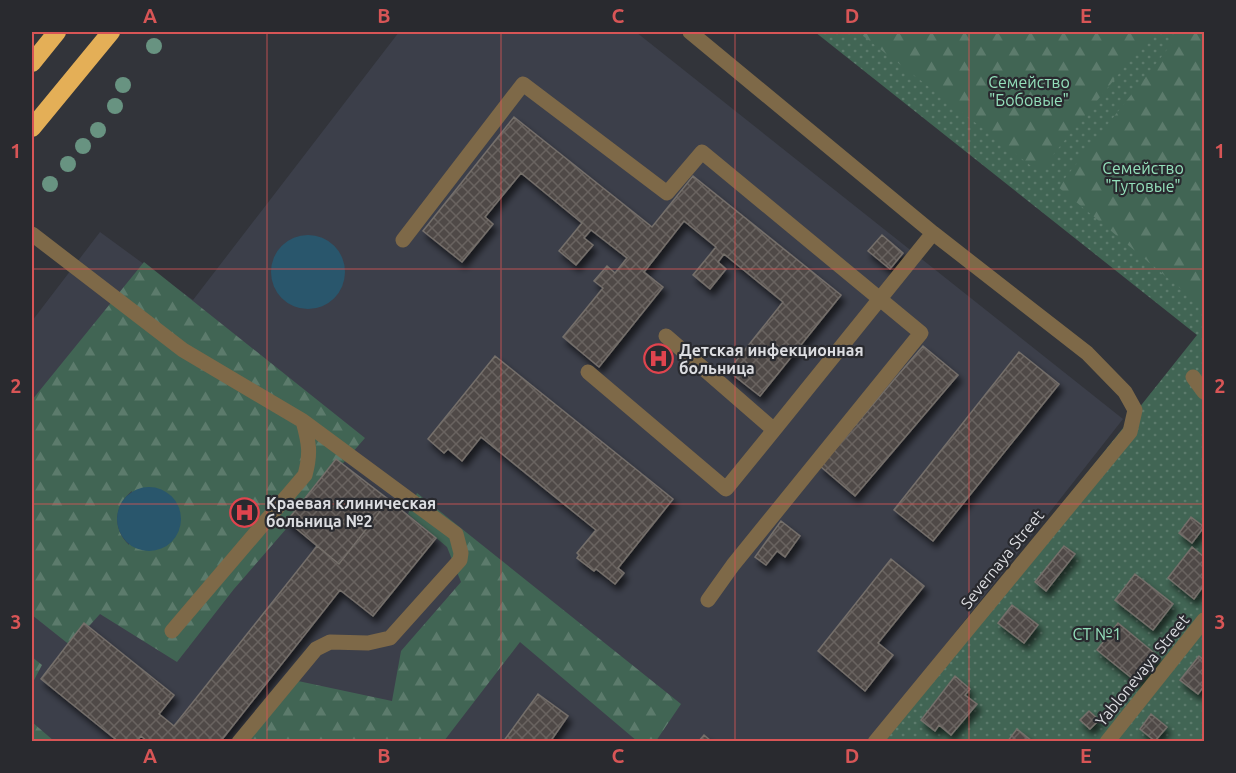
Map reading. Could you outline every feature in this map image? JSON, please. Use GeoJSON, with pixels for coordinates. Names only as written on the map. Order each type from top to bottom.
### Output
{"type":"FeatureCollection","features":[{"type":"Feature","properties":{"kind":"highway"},"geometry":{"type":"LineString","coordinates":[[32,63],[57,32]]}},
{"type":"Feature","properties":{"kind":"highway"},"geometry":{"type":"LineString","coordinates":[[32,128],[111,32]]}},
{"type":"Feature","properties":{"kind":"street"},"geometry":{"type":"LineString","coordinates":[[588,372],[726,489],[933,233],[690,32]]}},
{"type":"Feature","properties":{"kind":"street"},"geometry":{"type":"LineString","coordinates":[[403,240],[523,84],[667,193],[702,152],[921,333],[733,565],[708,600]]}},
{"type":"Feature","properties":{"kind":"street","name":"Severnaya Street"},"geometry":{"type":"LineString","coordinates":[[875,741],[1130,432],[1135,410],[1125,392],[1087,353],[933,233]]}},
{"type":"Feature","properties":{"kind":"street"},"geometry":{"type":"LineString","coordinates":[[32,234],[183,350],[303,422],[456,534],[461,553],[460,560],[390,638],[368,643],[330,642],[316,649],[239,741]]}},
{"type":"Feature","properties":{"kind":"street"},"geometry":{"type":"LineString","coordinates":[[666,336],[774,430]]}},
{"type":"Feature","properties":{"kind":"street"},"geometry":{"type":"LineString","coordinates":[[1192,377],[1204,392]]}},
{"type":"Feature","properties":{"kind":"street"},"geometry":{"type":"LineString","coordinates":[[172,631],[305,475],[310,447],[303,422]]}},
{"type":"Feature","properties":{"kind":"street","name":"Yablonevaya Street"},"geometry":{"type":"LineString","coordinates":[[1107,741],[1204,620]]}},
{"type":"Feature","properties":{"kind":"shaded area","name":"Детская инфекционная больница"},"geometry":{"type":"Polygon","coordinates":[[[399,32],[636,32],[1123,419],[870,741],[32,741],[32,321],[100,232],[193,300],[399,32]]]}},
{"type":"Feature","properties":{"kind":"green space","name":"СТ №1"},"geometry":{"type":"Polygon","coordinates":[[[815,32],[1204,32],[1204,741],[874,741],[1197,335],[815,32]]]}},
{"type":"Feature","properties":{"kind":"green space","name":"Семейство \"Бобовые\""},"geometry":{"type":"Polygon","coordinates":[[[858,32],[1153,32],[1039,172],[858,32]]]}},
{"type":"Feature","properties":{"kind":"green space","name":"Семейство \"Тутовые\""},"geometry":{"type":"Polygon","coordinates":[[[1181,32],[1204,32],[1204,308],[1058,187],[1181,32]]]}},
{"type":"Feature","properties":{"kind":"green space"},"geometry":{"type":"Polygon","coordinates":[[[144,262],[365,438],[234,589],[177,662],[100,614],[71,646],[32,615],[32,400],[144,262]],[[132,491],[122,503],[117,517],[120,532],[129,545],[132,491]]]}},
{"type":"Feature","properties":{"kind":"green space"},"geometry":{"type":"Polygon","coordinates":[[[417,493],[681,704],[656,741],[637,741],[520,642],[444,741],[247,742],[298,681],[392,701],[401,651],[461,582],[447,547],[408,514],[417,493]]]}},
{"type":"Feature","properties":{"kind":"green space"},"geometry":{"type":"Polygon","coordinates":[[[32,657],[42,665],[32,684],[32,657]]]}},
{"type":"Feature","properties":{"kind":"green space"},"geometry":{"type":"Polygon","coordinates":[[[32,722],[54,741],[32,741],[32,722]]]}},
{"type":"Feature","properties":{"kind":"water"},"geometry":{"type":"Polygon","coordinates":[[[308,235],[322,238],[334,246],[342,258],[345,272],[342,286],[334,298],[322,306],[308,309],[294,306],[282,298],[274,286],[271,272],[274,258],[282,246],[294,238],[308,235]]]}},
{"type":"Feature","properties":{"kind":"water"},"geometry":{"type":"Polygon","coordinates":[[[149,487],[172,496],[181,519],[172,542],[149,551],[126,542],[117,519],[126,496],[149,487]]]}},
{"type":"Feature","properties":{"kind":"building"},"geometry":{"type":"Polygon","coordinates":[[[514,117],[652,227],[693,176],[841,295],[760,396],[728,371],[783,302],[724,254],[718,262],[726,269],[710,289],[693,275],[716,247],[684,221],[644,272],[663,287],[599,367],[563,337],[603,288],[594,281],[607,266],[615,273],[627,258],[591,230],[584,238],[593,245],[576,265],[559,251],[582,223],[521,173],[485,217],[493,224],[462,262],[423,231],[514,117]]]}},
{"type":"Feature","properties":{"kind":"building"},"geometry":{"type":"Polygon","coordinates":[[[882,235],[903,253],[890,269],[868,251],[882,235]]]}},
{"type":"Feature","properties":{"kind":"building"},"geometry":{"type":"Polygon","coordinates":[[[923,346],[958,375],[855,496],[820,466],[923,346]]]}},
{"type":"Feature","properties":{"kind":"building"},"geometry":{"type":"Polygon","coordinates":[[[1019,352],[1059,384],[933,541],[894,510],[1019,352]]]}},
{"type":"Feature","properties":{"kind":"building"},"geometry":{"type":"Polygon","coordinates":[[[495,356],[673,499],[618,568],[624,573],[615,584],[577,558],[579,555],[577,553],[596,530],[481,437],[462,461],[448,449],[444,453],[428,439],[495,356]]]}},
{"type":"Feature","properties":{"kind":"building"},"geometry":{"type":"Polygon","coordinates":[[[336,459],[389,500],[339,564],[287,521],[336,459]]]}},
{"type":"Feature","properties":{"kind":"building"},"geometry":{"type":"Polygon","coordinates":[[[389,500],[436,538],[373,616],[340,590],[220,742],[148,742],[141,736],[136,742],[119,742],[41,679],[84,623],[174,695],[159,714],[174,726],[317,546],[339,564],[389,500]]]}},
{"type":"Feature","properties":{"kind":"building"},"geometry":{"type":"Polygon","coordinates":[[[1191,517],[1204,527],[1192,543],[1179,533],[1191,517]]]}},
{"type":"Feature","properties":{"kind":"building"},"geometry":{"type":"Polygon","coordinates":[[[781,521],[800,536],[785,557],[777,551],[766,565],[755,557],[781,521]]]}},
{"type":"Feature","properties":{"kind":"building"},"geometry":{"type":"Polygon","coordinates":[[[1064,546],[1075,554],[1046,591],[1035,582],[1064,546]]]}},
{"type":"Feature","properties":{"kind":"building"},"geometry":{"type":"Polygon","coordinates":[[[1192,547],[1204,557],[1204,585],[1194,599],[1168,578],[1192,547]]]}},
{"type":"Feature","properties":{"kind":"building"},"geometry":{"type":"Polygon","coordinates":[[[891,559],[924,586],[878,643],[893,655],[865,691],[818,651],[891,559]]]}},
{"type":"Feature","properties":{"kind":"building"},"geometry":{"type":"Polygon","coordinates":[[[1135,574],[1173,604],[1153,630],[1115,600],[1135,574]]]}},
{"type":"Feature","properties":{"kind":"building"},"geometry":{"type":"Polygon","coordinates":[[[1012,605],[1038,625],[1024,643],[998,623],[1012,605]]]}},
{"type":"Feature","properties":{"kind":"building"},"geometry":{"type":"Polygon","coordinates":[[[1118,623],[1159,657],[1138,683],[1097,650],[1118,623]]]}},
{"type":"Feature","properties":{"kind":"building"},"geometry":{"type":"Polygon","coordinates":[[[1199,656],[1204,660],[1204,686],[1198,694],[1180,680],[1199,656]]]}},
{"type":"Feature","properties":{"kind":"building"},"geometry":{"type":"Polygon","coordinates":[[[955,676],[970,689],[965,695],[977,704],[951,735],[939,725],[935,731],[921,720],[955,676]]]}},
{"type":"Feature","properties":{"kind":"building"},"geometry":{"type":"Polygon","coordinates":[[[538,694],[568,716],[550,742],[503,742],[538,694]]]}},
{"type":"Feature","properties":{"kind":"building"},"geometry":{"type":"Polygon","coordinates":[[[1089,711],[1099,720],[1090,729],[1080,720],[1089,711]]]}},
{"type":"Feature","properties":{"kind":"building"},"geometry":{"type":"Polygon","coordinates":[[[1151,714],[1167,727],[1155,741],[1140,729],[1151,714]]]}},
{"type":"Feature","properties":{"kind":"building"},"geometry":{"type":"Polygon","coordinates":[[[1017,729],[1033,742],[1007,742],[1017,729]]]}},
{"type":"Feature","properties":{"kind":"building"},"geometry":{"type":"Polygon","coordinates":[[[704,735],[712,742],[698,742],[704,735]]]}},
{"type":"Feature","properties":{"kind":"place","name":"Детская инфекционная больница"},"geometry":{"type":"Point","coordinates":[658,359]}},
{"type":"Feature","properties":{"kind":"place","name":"Краевая клиническая больница №2"},"geometry":{"type":"Point","coordinates":[245,512]}}]}
